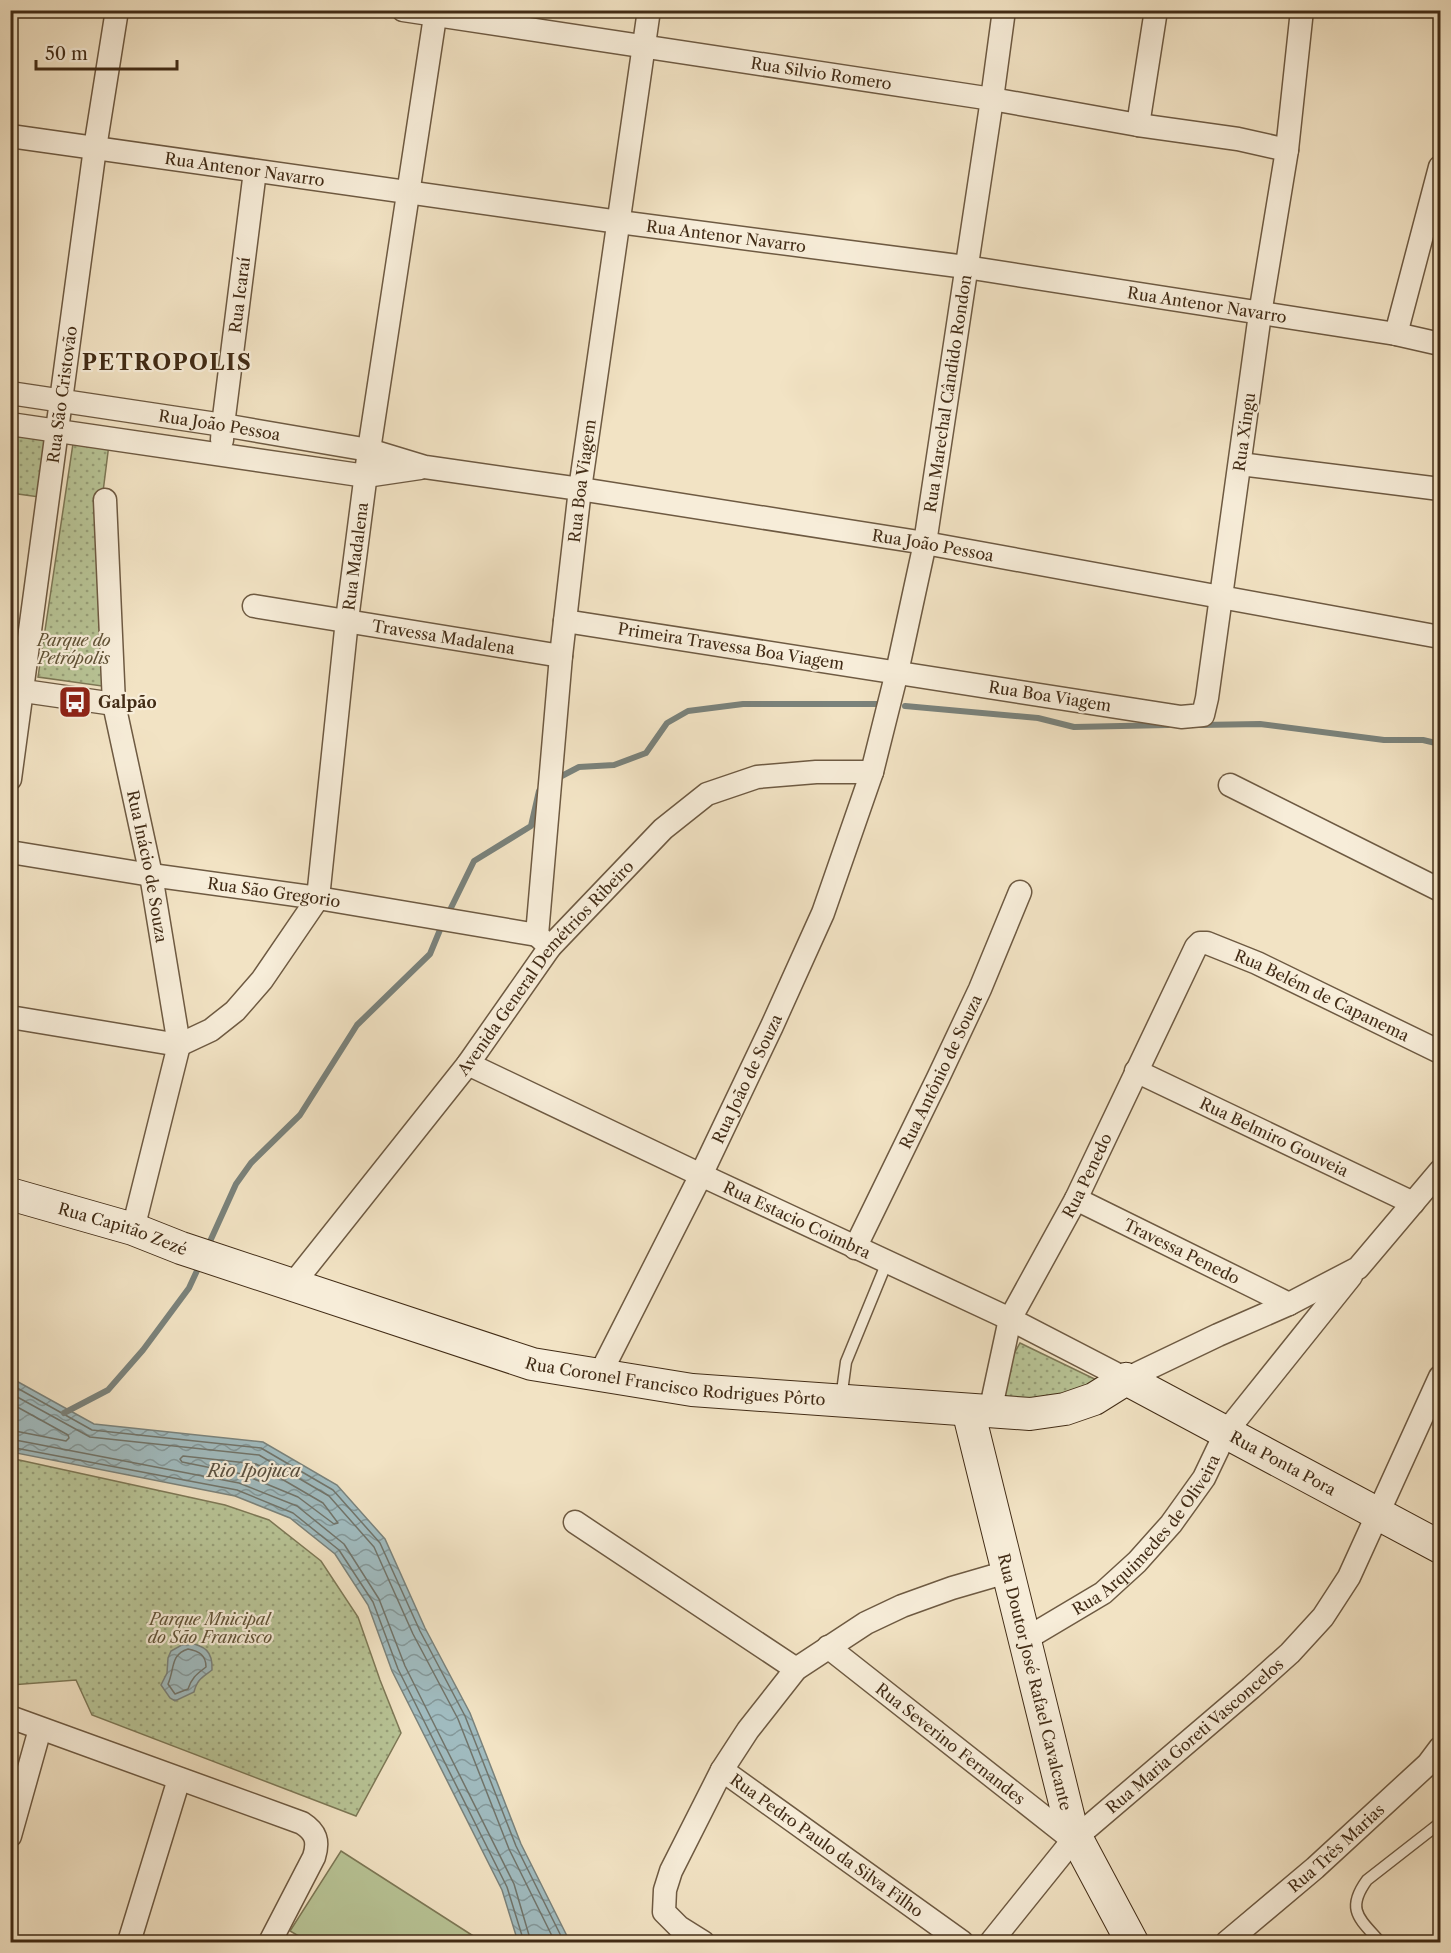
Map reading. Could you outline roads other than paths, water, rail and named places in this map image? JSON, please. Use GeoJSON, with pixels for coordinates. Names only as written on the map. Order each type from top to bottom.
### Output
{"type":"FeatureCollection","features":[{"type":"Feature","properties":{"kind":"street","name":"Rua São Cristovão"},"geometry":{"type":"LineString","coordinates":[[10,779],[17,690],[58,431],[95,148],[117,10]]}},
{"type":"Feature","properties":{"kind":"street","name":"Rua Silvio Romero"},"geometry":{"type":"LineString","coordinates":[[403,10],[436,13],[993,99],[1238,139],[1287,150]]}},
{"type":"Feature","properties":{"kind":"street","name":"Rua Boa Viagem"},"geometry":{"type":"LineString","coordinates":[[543,941],[549,795],[579,489],[649,10]]}},
{"type":"Feature","properties":{"kind":"street","name":"Rua Marechal Cândido Rondon"},"geometry":{"type":"LineString","coordinates":[[872,772],[926,543],[993,99],[1004,10]]}},
{"type":"Feature","properties":{"kind":"street"},"geometry":{"type":"LineString","coordinates":[[1138,124],[1156,10]]}},
{"type":"Feature","properties":{"kind":"street","name":"Rua Xingu"},"geometry":{"type":"LineString","coordinates":[[1203,715],[1260,314],[1287,150],[1302,10]]}},
{"type":"Feature","properties":{"kind":"street","name":"Rua Madalena"},"geometry":{"type":"LineString","coordinates":[[179,1045],[211,1030],[235,1011],[262,980],[318,898],[347,620],[369,450],[436,13]]}},
{"type":"Feature","properties":{"kind":"street","name":"Rua Antenor Navarro"},"geometry":{"type":"LineString","coordinates":[[10,136],[619,222],[966,267],[1396,334],[1440,344]]}},
{"type":"Feature","properties":{"kind":"street"},"geometry":{"type":"LineString","coordinates":[[1396,334],[1440,168]]}},
{"type":"Feature","properties":{"kind":"street","name":"Rua Icaraí"},"geometry":{"type":"LineString","coordinates":[[222,456],[223,425],[255,171]]}},
{"type":"Feature","properties":{"kind":"street","name":"Rua João Pessoa"},"geometry":{"type":"LineString","coordinates":[[10,393],[369,450],[424,467],[926,543],[1440,637]]}},
{"type":"Feature","properties":{"kind":"street","name":"Rua João Pessoa"},"geometry":{"type":"LineString","coordinates":[[10,424],[366,476],[424,467]]}},
{"type":"Feature","properties":{"kind":"street"},"geometry":{"type":"LineString","coordinates":[[1240,464],[1440,489]]}},
{"type":"Feature","properties":{"kind":"street","name":"Rua Inácio de Souza"},"geometry":{"type":"LineString","coordinates":[[105,500],[114,704],[151,874],[179,1045],[134,1229]]}},
{"type":"Feature","properties":{"kind":"street","name":"Travessa Madalena"},"geometry":{"type":"LineString","coordinates":[[254,606],[561,656]]}},
{"type":"Feature","properties":{"kind":"street","name":"Primeira Travessa Boa Viagem"},"geometry":{"type":"LineString","coordinates":[[565,621],[897,672]]}},
{"type":"Feature","properties":{"kind":"street","name":"Rua Boa Viagem"},"geometry":{"type":"LineString","coordinates":[[897,672],[1181,717],[1203,715]]}},
{"type":"Feature","properties":{"kind":"street"},"geometry":{"type":"LineString","coordinates":[[17,690],[114,704]]}},
{"type":"Feature","properties":{"kind":"street","name":"Avenida General Demétrios Ribeiro"},"geometry":{"type":"LineString","coordinates":[[293,1284],[468,1064],[543,941],[663,829],[707,794],[757,777],[816,772],[872,772]]}},
{"type":"Feature","properties":{"kind":"street","name":"Rua João de Souza"},"geometry":{"type":"LineString","coordinates":[[599,1376],[701,1176],[772,1026],[823,913],[872,772]]}},
{"type":"Feature","properties":{"kind":"street"},"geometry":{"type":"LineString","coordinates":[[1230,785],[1440,890]]}},
{"type":"Feature","properties":{"kind":"street","name":"Rua São Gregorio"},"geometry":{"type":"LineString","coordinates":[[10,852],[432,917],[543,941]]}},
{"type":"Feature","properties":{"kind":"street","name":"Rua Antônio de Souza"},"geometry":{"type":"LineString","coordinates":[[855,1248],[980,989],[1020,892]]}},
{"type":"Feature","properties":{"kind":"street","name":"Rua Belém de Capanema"},"geometry":{"type":"LineString","coordinates":[[1200,943],[1207,943],[1257,963],[1440,1052]]}},
{"type":"Feature","properties":{"kind":"street","name":"Rua Penedo"},"geometry":{"type":"LineString","coordinates":[[979,1411],[1010,1319],[1076,1199],[1196,947],[1200,943]]}},
{"type":"Feature","properties":{"kind":"street"},"geometry":{"type":"LineString","coordinates":[[10,1017],[179,1045]]}},
{"type":"Feature","properties":{"kind":"street","name":"Rua Estacio Coimbra"},"geometry":{"type":"LineString","coordinates":[[468,1064],[701,1176],[1010,1319],[1126,1379]]}},
{"type":"Feature","properties":{"kind":"street","name":"Rua Belmiro Gouveia"},"geometry":{"type":"LineString","coordinates":[[1136,1071],[1413,1203]]}},
{"type":"Feature","properties":{"kind":"street","name":"Rua Arquimedes de Oliveira"},"geometry":{"type":"LineString","coordinates":[[1024,1640],[1103,1593],[1137,1562],[1172,1524],[1204,1478],[1226,1432],[1358,1268],[1440,1172]]}},
{"type":"Feature","properties":{"kind":"street","name":"Rua Capitão Zezé"},"geometry":{"type":"LineString","coordinates":[[10,1194],[134,1229],[181,1248],[234,1265]]}},
{"type":"Feature","properties":{"kind":"street","name":"Travessa Penedo"},"geometry":{"type":"LineString","coordinates":[[1076,1199],[1289,1304]]}},
{"type":"Feature","properties":{"kind":"street","name":"Rua Coronel Francisco Rodrigues Pôrto"},"geometry":{"type":"LineString","coordinates":[[234,1265],[532,1364],[692,1390],[1030,1414],[1065,1408],[1095,1399],[1126,1379]]}},
{"type":"Feature","properties":{"kind":"street","name":"Rua Arquimedes de Oliveira"},"geometry":{"type":"LineString","coordinates":[[1126,1379],[1289,1304],[1358,1268]]}},
{"type":"Feature","properties":{"kind":"street","name":"Rua Maria Goreti Vasconcelos"},"geometry":{"type":"LineString","coordinates":[[992,1942],[1074,1839],[1251,1688],[1290,1653],[1323,1617],[1349,1577],[1440,1377]]}},
{"type":"Feature","properties":{"kind":"street","name":"Rua Ponta Pora"},"geometry":{"type":"LineString","coordinates":[[1126,1379],[1440,1547]]}},
{"type":"Feature","properties":{"kind":"street","name":"Rua Doutor José Rafael Cavalcante"},"geometry":{"type":"LineString","coordinates":[[979,1411],[1007,1572],[1074,1839],[1132,1942]]}},
{"type":"Feature","properties":{"kind":"street"},"geometry":{"type":"LineString","coordinates":[[575,1522],[796,1669]]}},
{"type":"Feature","properties":{"kind":"street"},"geometry":{"type":"LineString","coordinates":[[703,1942],[679,1927],[664,1912],[665,1890],[671,1870],[722,1770],[748,1730],[796,1669],[866,1623],[902,1606],[1007,1572]]}},
{"type":"Feature","properties":{"kind":"street","name":"Rua Severino Fernandes"},"geometry":{"type":"LineString","coordinates":[[828,1647],[1074,1839]]}},
{"type":"Feature","properties":{"kind":"street"},"geometry":{"type":"LineString","coordinates":[[10,1717],[302,1823],[312,1829],[317,1847],[314,1857],[270,1942]]}},
{"type":"Feature","properties":{"kind":"street"},"geometry":{"type":"LineString","coordinates":[[10,1836],[40,1729]]}},
{"type":"Feature","properties":{"kind":"street","name":"Rua Três Marias"},"geometry":{"type":"LineString","coordinates":[[1227,1942],[1332,1852],[1428,1764],[1440,1748]]}},
{"type":"Feature","properties":{"kind":"street","name":"Rua Pedro Paulo da Silva Filho"},"geometry":{"type":"LineString","coordinates":[[722,1770],[962,1942]]}},
{"type":"Feature","properties":{"kind":"street"},"geometry":{"type":"LineString","coordinates":[[129,1942],[179,1779]]}},
{"type":"Feature","properties":{"kind":"lane"},"geometry":{"type":"LineString","coordinates":[[841,1399],[846,1362],[887,1262]]}},
{"type":"Feature","properties":{"kind":"lane"},"geometry":{"type":"LineString","coordinates":[[1380,1942],[1358,1917],[1356,1905],[1359,1891],[1367,1880],[1440,1823]]}},
{"type":"Feature","properties":{"kind":"water","name":"Rio Ipojuca"},"geometry":{"type":"Polygon","coordinates":[[[11,1378],[94,1424],[263,1442],[337,1485],[385,1539],[425,1628],[470,1713],[521,1844],[570,1942],[518,1942],[502,1890],[392,1671],[368,1605],[335,1554],[290,1518],[235,1496],[11,1452],[11,1378]]]}},
{"type":"Feature","properties":{"kind":"water"},"geometry":{"type":"Polygon","coordinates":[[[187,1642],[207,1650],[211,1658],[212,1670],[199,1681],[194,1692],[175,1701],[161,1685],[167,1673],[171,1651],[187,1642]]]}},
{"type":"Feature","properties":{"kind":"waterway"},"geometry":{"type":"LineString","coordinates":[[556,779],[579,767],[614,765],[646,753],[667,723],[688,711],[743,704],[881,704]]}},
{"type":"Feature","properties":{"kind":"waterway"},"geometry":{"type":"LineString","coordinates":[[905,706],[1038,718],[1074,727],[1168,725]]}},
{"type":"Feature","properties":{"kind":"waterway"},"geometry":{"type":"LineString","coordinates":[[1200,725],[1260,724],[1384,740],[1423,740],[1440,744]]}},
{"type":"Feature","properties":{"kind":"waterway"},"geometry":{"type":"LineString","coordinates":[[447,916],[474,861],[531,826],[539,791]]}},
{"type":"Feature","properties":{"kind":"waterway"},"geometry":{"type":"LineString","coordinates":[[207,1248],[236,1184],[251,1163],[300,1115],[357,1025],[430,954],[442,925]]}},
{"type":"Feature","properties":{"kind":"waterway"},"geometry":{"type":"LineString","coordinates":[[64,1413],[108,1390],[143,1350],[189,1288],[201,1262]]}},
{"type":"Feature","properties":{"kind":"place","name":"Galpão"},"geometry":{"type":"Point","coordinates":[75,702]}},
{"type":"Feature","properties":{"kind":"district","name":"PETROPOLIS"},"geometry":{"type":"Point","coordinates":[167,362]}},
{"type":"Feature","properties":{"kind":"park label","name":"Parque do Petrópolis"},"geometry":{"type":"Point","coordinates":[74,649]}},
{"type":"Feature","properties":{"kind":"park label","name":"Parque Mnicipal do São Francisco"},"geometry":{"type":"Point","coordinates":[210,1628]}}]}
